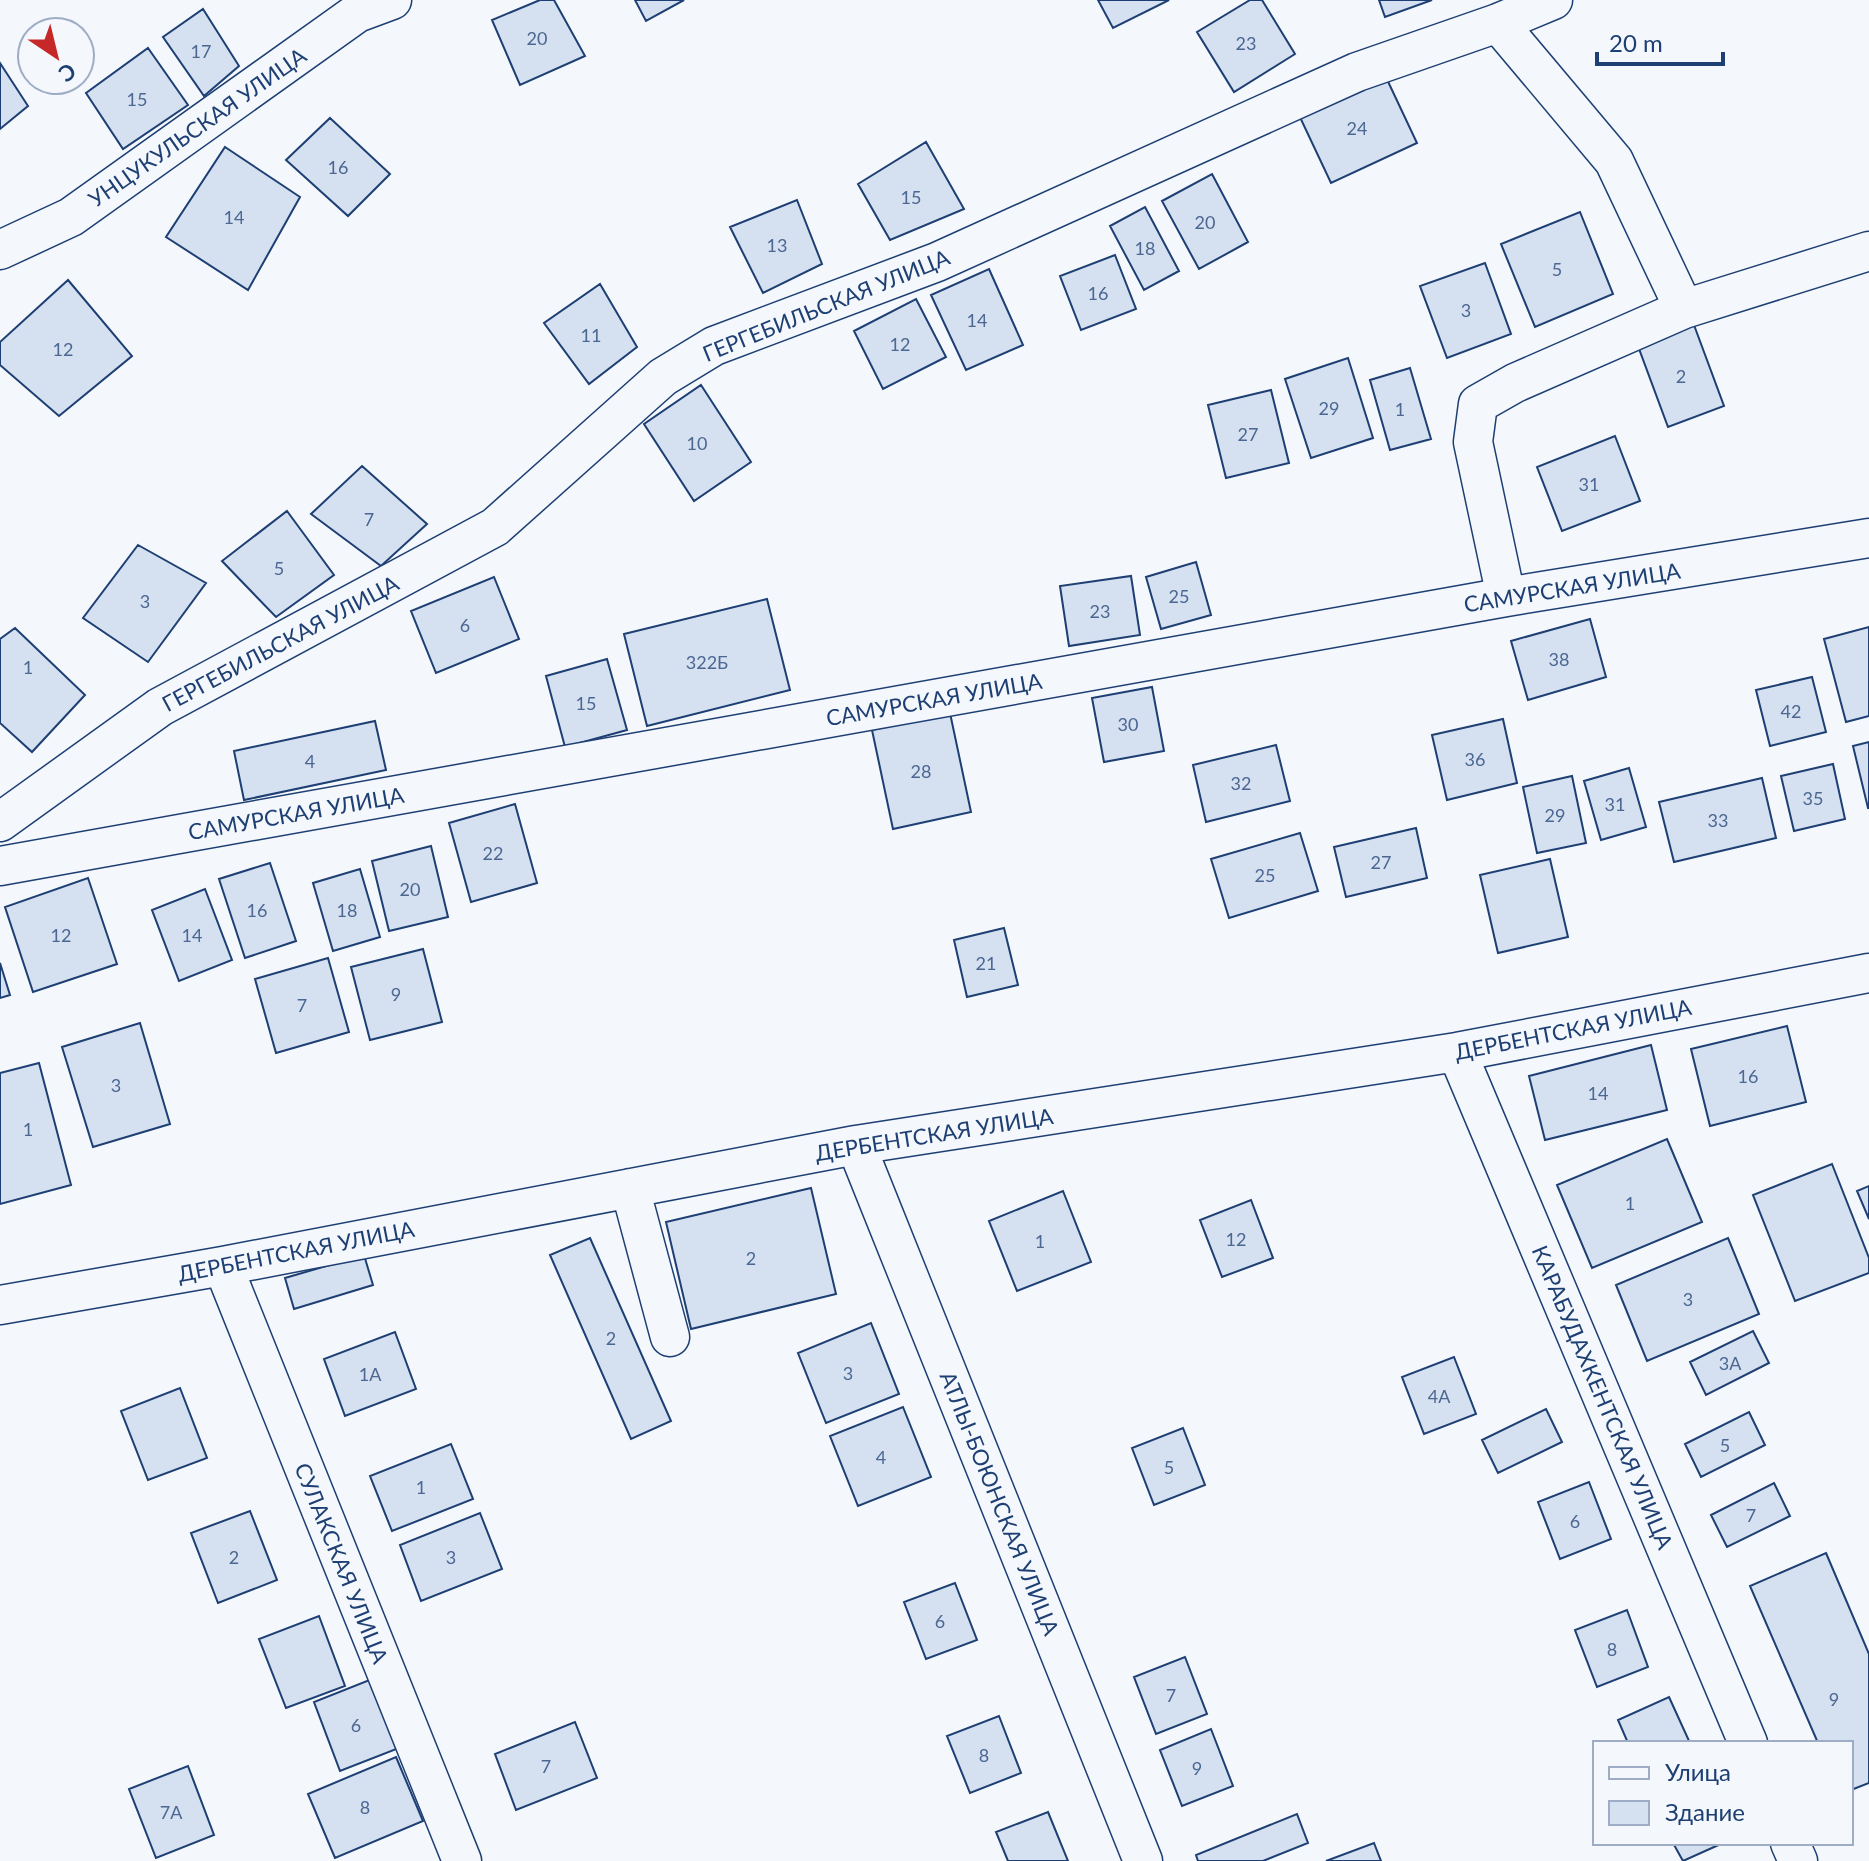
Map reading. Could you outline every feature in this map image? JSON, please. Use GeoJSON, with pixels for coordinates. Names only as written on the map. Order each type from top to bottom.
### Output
{"type":"FeatureCollection","features":[{"type":"Feature","properties":{"kind":"street","name":"УНЦУКУЛЬСКАЯ УЛИЦА"},"geometry":{"type":"LineString","coordinates":[[0,250],[71,217],[357,13],[392,0]]}},
{"type":"Feature","properties":{"kind":"street","name":"ГЕРГЕБИЛЬСКАЯ УЛИЦА"},"geometry":{"type":"LineString","coordinates":[[0,822],[160,707],[495,527],[663,377],[714,346],[937,262],[1357,72],[1498,23],[1553,0]]}},
{"type":"Feature","properties":{"kind":"street"},"geometry":{"type":"LineString","coordinates":[[1498,23],[1614,161],[1684,309]]}},
{"type":"Feature","properties":{"kind":"street"},"geometry":{"type":"LineString","coordinates":[[1506,597],[1473,442],[1478,404],[1515,383],[1684,309],[1869,251]]}},
{"type":"Feature","properties":{"kind":"street","name":"САМУРСКАЯ УЛИЦА"},"geometry":{"type":"LineString","coordinates":[[0,866],[1506,597],[1869,538]]}},
{"type":"Feature","properties":{"kind":"street","name":"ДЕРБЕНТСКАЯ УЛИЦА"},"geometry":{"type":"LineString","coordinates":[[0,1305],[223,1266],[856,1145],[1457,1052],[1869,973]]}},
{"type":"Feature","properties":{"kind":"street","name":"КАРАБУДАХКЕНТСКАЯ УЛИЦА"},"geometry":{"type":"LineString","coordinates":[[1457,1052],[1747,1741]]}},
{"type":"Feature","properties":{"kind":"street","name":"АТЛЫ-БОЮНСКАЯ УЛИЦА"},"geometry":{"type":"LineString","coordinates":[[856,1145],[1143,1861]]}},
{"type":"Feature","properties":{"kind":"street"},"geometry":{"type":"LineString","coordinates":[[630,1188],[670,1337]]}},
{"type":"Feature","properties":{"kind":"street","name":"СУЛАКСКАЯ УЛИЦА"},"geometry":{"type":"LineString","coordinates":[[223,1266],[462,1861]]}},
{"type":"Feature","properties":{"kind":"building"},"geometry":{"type":"Polygon","coordinates":[[[540,0],[554,0],[585,56],[520,85],[492,20],[540,0]]]}},
{"type":"Feature","properties":{"kind":"building"},"geometry":{"type":"Polygon","coordinates":[[[635,0],[684,0],[646,21],[635,0]]]}},
{"type":"Feature","properties":{"kind":"building"},"geometry":{"type":"Polygon","coordinates":[[[1098,0],[1169,0],[1113,28],[1098,0]]]}},
{"type":"Feature","properties":{"kind":"building"},"geometry":{"type":"Polygon","coordinates":[[[1250,0],[1262,0],[1295,54],[1234,92],[1197,32],[1250,0]]]}},
{"type":"Feature","properties":{"kind":"building"},"geometry":{"type":"Polygon","coordinates":[[[1379,0],[1432,0],[1385,17],[1379,0]]]}},
{"type":"Feature","properties":{"kind":"building"},"geometry":{"type":"Polygon","coordinates":[[[203,9],[239,66],[204,96],[163,37],[203,9]]]}},
{"type":"Feature","properties":{"kind":"building"},"geometry":{"type":"Polygon","coordinates":[[[148,48],[188,105],[123,149],[88,96],[96,96],[96,86],[148,48]]]}},
{"type":"Feature","properties":{"kind":"building"},"geometry":{"type":"Polygon","coordinates":[[[0,63],[16,88],[16,96],[21,96],[28,106],[0,129],[0,63]]]}},
{"type":"Feature","properties":{"kind":"building"},"geometry":{"type":"Polygon","coordinates":[[[1384,73],[1417,143],[1331,183],[1298,113],[1384,73]]]}},
{"type":"Feature","properties":{"kind":"building"},"geometry":{"type":"Polygon","coordinates":[[[330,118],[390,174],[348,216],[286,160],[330,118]]]}},
{"type":"Feature","properties":{"kind":"building"},"geometry":{"type":"Polygon","coordinates":[[[926,142],[964,209],[890,240],[858,184],[926,142]]]}},
{"type":"Feature","properties":{"kind":"building"},"geometry":{"type":"Polygon","coordinates":[[[225,147],[300,197],[248,290],[166,237],[225,147]]]}},
{"type":"Feature","properties":{"kind":"building"},"geometry":{"type":"Polygon","coordinates":[[[1212,174],[1248,242],[1199,269],[1162,201],[1212,174]]]}},
{"type":"Feature","properties":{"kind":"building"},"geometry":{"type":"Polygon","coordinates":[[[797,200],[822,264],[763,293],[730,227],[797,200]]]}},
{"type":"Feature","properties":{"kind":"building"},"geometry":{"type":"Polygon","coordinates":[[[1145,207],[1179,271],[1144,290],[1110,226],[1145,207]]]}},
{"type":"Feature","properties":{"kind":"building"},"geometry":{"type":"Polygon","coordinates":[[[1580,212],[1613,294],[1535,327],[1501,244],[1580,212]]]}},
{"type":"Feature","properties":{"kind":"building"},"geometry":{"type":"Polygon","coordinates":[[[1115,255],[1136,309],[1081,330],[1060,276],[1115,255]]]}},
{"type":"Feature","properties":{"kind":"building"},"geometry":{"type":"Polygon","coordinates":[[[1485,263],[1511,334],[1447,358],[1420,286],[1485,263]]]}},
{"type":"Feature","properties":{"kind":"building"},"geometry":{"type":"Polygon","coordinates":[[[989,269],[1023,345],[966,370],[931,295],[989,269]]]}},
{"type":"Feature","properties":{"kind":"building"},"geometry":{"type":"Polygon","coordinates":[[[68,280],[132,356],[59,416],[0,365],[0,342],[68,280]]]}},
{"type":"Feature","properties":{"kind":"building"},"geometry":{"type":"Polygon","coordinates":[[[600,284],[637,347],[589,384],[544,323],[600,284]]]}},
{"type":"Feature","properties":{"kind":"building"},"geometry":{"type":"Polygon","coordinates":[[[916,299],[946,357],[883,389],[854,331],[916,299]]]}},
{"type":"Feature","properties":{"kind":"building"},"geometry":{"type":"Polygon","coordinates":[[[1694,325],[1724,406],[1668,427],[1638,346],[1694,325]]]}},
{"type":"Feature","properties":{"kind":"building"},"geometry":{"type":"Polygon","coordinates":[[[1348,358],[1373,438],[1311,458],[1285,379],[1348,358]]]}},
{"type":"Feature","properties":{"kind":"building"},"geometry":{"type":"Polygon","coordinates":[[[1410,368],[1431,439],[1390,450],[1370,380],[1410,368]]]}},
{"type":"Feature","properties":{"kind":"building"},"geometry":{"type":"Polygon","coordinates":[[[701,385],[751,462],[694,501],[644,424],[701,385]]]}},
{"type":"Feature","properties":{"kind":"building"},"geometry":{"type":"Polygon","coordinates":[[[1271,390],[1289,463],[1226,478],[1208,405],[1271,390]]]}},
{"type":"Feature","properties":{"kind":"building"},"geometry":{"type":"Polygon","coordinates":[[[1615,436],[1640,501],[1562,531],[1537,467],[1615,436]]]}},
{"type":"Feature","properties":{"kind":"building"},"geometry":{"type":"Polygon","coordinates":[[[362,466],[427,524],[381,566],[311,514],[362,466]]]}},
{"type":"Feature","properties":{"kind":"building"},"geometry":{"type":"Polygon","coordinates":[[[287,511],[334,575],[276,617],[222,561],[287,511]]]}},
{"type":"Feature","properties":{"kind":"building"},"geometry":{"type":"Polygon","coordinates":[[[138,545],[206,583],[148,662],[83,618],[138,545]]]}},
{"type":"Feature","properties":{"kind":"building"},"geometry":{"type":"Polygon","coordinates":[[[1196,562],[1211,615],[1161,629],[1146,577],[1196,562]]]}},
{"type":"Feature","properties":{"kind":"building"},"geometry":{"type":"Polygon","coordinates":[[[1131,576],[1140,635],[1069,646],[1060,586],[1131,576]]]}},
{"type":"Feature","properties":{"kind":"building"},"geometry":{"type":"Polygon","coordinates":[[[494,577],[519,639],[436,673],[411,611],[494,577]]]}},
{"type":"Feature","properties":{"kind":"building"},"geometry":{"type":"Polygon","coordinates":[[[767,599],[790,690],[647,726],[624,634],[767,599]]]}},
{"type":"Feature","properties":{"kind":"building"},"geometry":{"type":"Polygon","coordinates":[[[1590,619],[1606,677],[1528,700],[1511,641],[1590,619]]]}},
{"type":"Feature","properties":{"kind":"building"},"geometry":{"type":"Polygon","coordinates":[[[1869,627],[1869,716],[1846,722],[1824,639],[1869,627]]]}},
{"type":"Feature","properties":{"kind":"building"},"geometry":{"type":"Polygon","coordinates":[[[15,628],[85,695],[32,752],[0,723],[0,639],[15,628]]]}},
{"type":"Feature","properties":{"kind":"building"},"geometry":{"type":"Polygon","coordinates":[[[607,659],[627,730],[565,747],[546,676],[607,659]]]}},
{"type":"Feature","properties":{"kind":"building"},"geometry":{"type":"Polygon","coordinates":[[[1812,677],[1826,732],[1770,746],[1756,690],[1812,677]]]}},
{"type":"Feature","properties":{"kind":"building"},"geometry":{"type":"Polygon","coordinates":[[[1152,687],[1164,751],[1104,762],[1092,698],[1152,687]]]}},
{"type":"Feature","properties":{"kind":"building"},"geometry":{"type":"Polygon","coordinates":[[[950,713],[971,812],[893,829],[872,730],[950,713]]]}},
{"type":"Feature","properties":{"kind":"building"},"geometry":{"type":"Polygon","coordinates":[[[1503,719],[1517,783],[1447,800],[1432,735],[1503,719]]]}},
{"type":"Feature","properties":{"kind":"building"},"geometry":{"type":"Polygon","coordinates":[[[375,721],[386,770],[244,800],[234,751],[375,721]]]}},
{"type":"Feature","properties":{"kind":"building"},"geometry":{"type":"Polygon","coordinates":[[[1869,742],[1869,808],[1868,808],[1853,746],[1869,742]]]}},
{"type":"Feature","properties":{"kind":"building"},"geometry":{"type":"Polygon","coordinates":[[[1276,745],[1290,801],[1206,822],[1193,765],[1276,745]]]}},
{"type":"Feature","properties":{"kind":"building"},"geometry":{"type":"Polygon","coordinates":[[[1833,764],[1845,819],[1794,831],[1781,776],[1833,764]]]}},
{"type":"Feature","properties":{"kind":"building"},"geometry":{"type":"Polygon","coordinates":[[[1629,768],[1646,827],[1601,840],[1584,781],[1629,768]]]}},
{"type":"Feature","properties":{"kind":"building"},"geometry":{"type":"Polygon","coordinates":[[[1572,776],[1586,843],[1537,853],[1523,787],[1572,776]]]}},
{"type":"Feature","properties":{"kind":"building"},"geometry":{"type":"Polygon","coordinates":[[[1762,778],[1776,838],[1674,862],[1659,802],[1762,778]]]}},
{"type":"Feature","properties":{"kind":"building"},"geometry":{"type":"Polygon","coordinates":[[[515,804],[537,883],[471,902],[449,823],[515,804]]]}},
{"type":"Feature","properties":{"kind":"building"},"geometry":{"type":"Polygon","coordinates":[[[1416,828],[1427,878],[1346,897],[1334,847],[1416,828]]]}},
{"type":"Feature","properties":{"kind":"building"},"geometry":{"type":"Polygon","coordinates":[[[1300,833],[1318,891],[1229,918],[1211,859],[1300,833]]]}},
{"type":"Feature","properties":{"kind":"building"},"geometry":{"type":"Polygon","coordinates":[[[431,846],[448,917],[389,931],[372,861],[431,846]]]}},
{"type":"Feature","properties":{"kind":"building"},"geometry":{"type":"Polygon","coordinates":[[[1550,859],[1568,937],[1498,953],[1480,875],[1550,859]]]}},
{"type":"Feature","properties":{"kind":"building"},"geometry":{"type":"Polygon","coordinates":[[[270,863],[296,941],[245,958],[219,879],[270,863]]]}},
{"type":"Feature","properties":{"kind":"building"},"geometry":{"type":"Polygon","coordinates":[[[360,869],[380,937],[333,951],[313,883],[360,869]]]}},
{"type":"Feature","properties":{"kind":"building"},"geometry":{"type":"Polygon","coordinates":[[[88,878],[117,964],[33,992],[5,907],[88,878]]]}},
{"type":"Feature","properties":{"kind":"building"},"geometry":{"type":"Polygon","coordinates":[[[205,889],[232,960],[179,981],[152,910],[205,889]]]}},
{"type":"Feature","properties":{"kind":"building"},"geometry":{"type":"Polygon","coordinates":[[[1004,928],[1018,985],[967,997],[954,940],[1004,928]]]}},
{"type":"Feature","properties":{"kind":"building"},"geometry":{"type":"Polygon","coordinates":[[[423,949],[442,1022],[370,1040],[351,967],[423,949]]]}},
{"type":"Feature","properties":{"kind":"building"},"geometry":{"type":"Polygon","coordinates":[[[328,958],[349,1032],[276,1053],[255,979],[328,958]]]}},
{"type":"Feature","properties":{"kind":"building"},"geometry":{"type":"Polygon","coordinates":[[[0,963],[10,995],[0,998],[0,963]]]}},
{"type":"Feature","properties":{"kind":"building"},"geometry":{"type":"Polygon","coordinates":[[[140,1023],[170,1124],[93,1147],[62,1047],[140,1023]]]}},
{"type":"Feature","properties":{"kind":"building"},"geometry":{"type":"Polygon","coordinates":[[[1787,1026],[1806,1102],[1710,1126],[1691,1049],[1787,1026]]]}},
{"type":"Feature","properties":{"kind":"building"},"geometry":{"type":"Polygon","coordinates":[[[1651,1045],[1667,1110],[1545,1140],[1529,1076],[1651,1045]]]}},
{"type":"Feature","properties":{"kind":"building"},"geometry":{"type":"Polygon","coordinates":[[[39,1063],[71,1185],[0,1204],[0,1073],[39,1063]]]}},
{"type":"Feature","properties":{"kind":"building"},"geometry":{"type":"Polygon","coordinates":[[[1667,1139],[1702,1222],[1592,1268],[1557,1185],[1667,1139]]]}},
{"type":"Feature","properties":{"kind":"building"},"geometry":{"type":"Polygon","coordinates":[[[1832,1164],[1869,1258],[1869,1273],[1795,1301],[1753,1195],[1832,1164]]]}},
{"type":"Feature","properties":{"kind":"building"},"geometry":{"type":"Polygon","coordinates":[[[1869,1186],[1869,1219],[1857,1191],[1869,1186]]]}},
{"type":"Feature","properties":{"kind":"building"},"geometry":{"type":"Polygon","coordinates":[[[811,1188],[836,1294],[691,1329],[666,1222],[811,1188]]]}},
{"type":"Feature","properties":{"kind":"building"},"geometry":{"type":"Polygon","coordinates":[[[1063,1191],[1091,1262],[1017,1291],[989,1221],[1063,1191]]]}},
{"type":"Feature","properties":{"kind":"building"},"geometry":{"type":"Polygon","coordinates":[[[1251,1200],[1273,1258],[1222,1277],[1200,1220],[1251,1200]]]}},
{"type":"Feature","properties":{"kind":"building"},"geometry":{"type":"Polygon","coordinates":[[[590,1238],[671,1421],[631,1439],[550,1255],[590,1238]]]}},
{"type":"Feature","properties":{"kind":"building"},"geometry":{"type":"Polygon","coordinates":[[[1728,1238],[1759,1314],[1647,1361],[1616,1285],[1728,1238]]]}},
{"type":"Feature","properties":{"kind":"building"},"geometry":{"type":"Polygon","coordinates":[[[364,1255],[373,1285],[294,1309],[285,1278],[364,1255]]]}},
{"type":"Feature","properties":{"kind":"building"},"geometry":{"type":"Polygon","coordinates":[[[871,1323],[899,1394],[826,1423],[798,1353],[871,1323]]]}},
{"type":"Feature","properties":{"kind":"building"},"geometry":{"type":"Polygon","coordinates":[[[1753,1331],[1769,1363],[1706,1395],[1690,1362],[1753,1331]]]}},
{"type":"Feature","properties":{"kind":"building"},"geometry":{"type":"Polygon","coordinates":[[[395,1332],[416,1389],[345,1416],[324,1359],[395,1332]]]}},
{"type":"Feature","properties":{"kind":"building"},"geometry":{"type":"Polygon","coordinates":[[[1454,1357],[1476,1414],[1424,1434],[1402,1377],[1454,1357]]]}},
{"type":"Feature","properties":{"kind":"building"},"geometry":{"type":"Polygon","coordinates":[[[180,1388],[207,1458],[148,1480],[121,1411],[180,1388]]]}},
{"type":"Feature","properties":{"kind":"building"},"geometry":{"type":"Polygon","coordinates":[[[903,1407],[931,1477],[858,1506],[830,1436],[903,1407]]]}},
{"type":"Feature","properties":{"kind":"building"},"geometry":{"type":"Polygon","coordinates":[[[1546,1409],[1562,1442],[1498,1473],[1482,1440],[1546,1409]]]}},
{"type":"Feature","properties":{"kind":"building"},"geometry":{"type":"Polygon","coordinates":[[[1749,1412],[1765,1445],[1701,1477],[1685,1444],[1749,1412]]]}},
{"type":"Feature","properties":{"kind":"building"},"geometry":{"type":"Polygon","coordinates":[[[1183,1428],[1205,1485],[1154,1505],[1132,1448],[1183,1428]]]}},
{"type":"Feature","properties":{"kind":"building"},"geometry":{"type":"Polygon","coordinates":[[[451,1444],[473,1499],[392,1531],[370,1476],[451,1444]]]}},
{"type":"Feature","properties":{"kind":"building"},"geometry":{"type":"Polygon","coordinates":[[[1589,1482],[1611,1539],[1560,1559],[1538,1502],[1589,1482]]]}},
{"type":"Feature","properties":{"kind":"building"},"geometry":{"type":"Polygon","coordinates":[[[1774,1483],[1790,1516],[1727,1547],[1711,1515],[1774,1483]]]}},
{"type":"Feature","properties":{"kind":"building"},"geometry":{"type":"Polygon","coordinates":[[[250,1511],[277,1580],[218,1603],[191,1533],[250,1511]]]}},
{"type":"Feature","properties":{"kind":"building"},"geometry":{"type":"Polygon","coordinates":[[[480,1513],[502,1569],[421,1601],[400,1545],[480,1513]]]}},
{"type":"Feature","properties":{"kind":"building"},"geometry":{"type":"Polygon","coordinates":[[[1826,1553],[1869,1654],[1869,1783],[1853,1789],[1853,1741],[1817,1741],[1750,1586],[1826,1553]]]}},
{"type":"Feature","properties":{"kind":"building"},"geometry":{"type":"Polygon","coordinates":[[[955,1583],[977,1640],[926,1659],[904,1602],[955,1583]]]}},
{"type":"Feature","properties":{"kind":"building"},"geometry":{"type":"Polygon","coordinates":[[[1627,1610],[1648,1667],[1597,1687],[1575,1630],[1627,1610]]]}},
{"type":"Feature","properties":{"kind":"building"},"geometry":{"type":"Polygon","coordinates":[[[319,1616],[345,1686],[286,1708],[259,1639],[319,1616]]]}},
{"type":"Feature","properties":{"kind":"building"},"geometry":{"type":"Polygon","coordinates":[[[1185,1657],[1207,1714],[1156,1734],[1134,1677],[1185,1657]]]}},
{"type":"Feature","properties":{"kind":"building"},"geometry":{"type":"Polygon","coordinates":[[[372,1679],[399,1748],[340,1771],[314,1702],[372,1679]]]}},
{"type":"Feature","properties":{"kind":"building"},"geometry":{"type":"Polygon","coordinates":[[[1669,1697],[1689,1741],[1627,1741],[1618,1720],[1669,1697]]]}},
{"type":"Feature","properties":{"kind":"building"},"geometry":{"type":"Polygon","coordinates":[[[999,1716],[1021,1773],[970,1793],[947,1736],[999,1716]]]}},
{"type":"Feature","properties":{"kind":"building"},"geometry":{"type":"Polygon","coordinates":[[[575,1722],[597,1778],[516,1810],[495,1754],[575,1722]]]}},
{"type":"Feature","properties":{"kind":"building"},"geometry":{"type":"Polygon","coordinates":[[[1211,1729],[1233,1786],[1182,1806],[1160,1750],[1211,1729]]]}},
{"type":"Feature","properties":{"kind":"building"},"geometry":{"type":"Polygon","coordinates":[[[396,1757],[423,1821],[335,1858],[308,1794],[396,1757]]]}},
{"type":"Feature","properties":{"kind":"building"},"geometry":{"type":"Polygon","coordinates":[[[188,1766],[214,1835],[156,1858],[129,1789],[188,1766]]]}},
{"type":"Feature","properties":{"kind":"building"},"geometry":{"type":"Polygon","coordinates":[[[1048,1812],[1068,1861],[1008,1861],[996,1832],[1048,1812]]]}},
{"type":"Feature","properties":{"kind":"building"},"geometry":{"type":"Polygon","coordinates":[[[1297,1814],[1308,1843],[1263,1861],[1198,1861],[1196,1855],[1297,1814]]]}},
{"type":"Feature","properties":{"kind":"building"},"geometry":{"type":"Polygon","coordinates":[[[1374,1843],[1381,1861],[1326,1861],[1374,1843]]]}},
{"type":"Feature","properties":{"kind":"building"},"geometry":{"type":"Polygon","coordinates":[[[1674,1845],[1719,1845],[1683,1861],[1674,1845]]]}}]}
